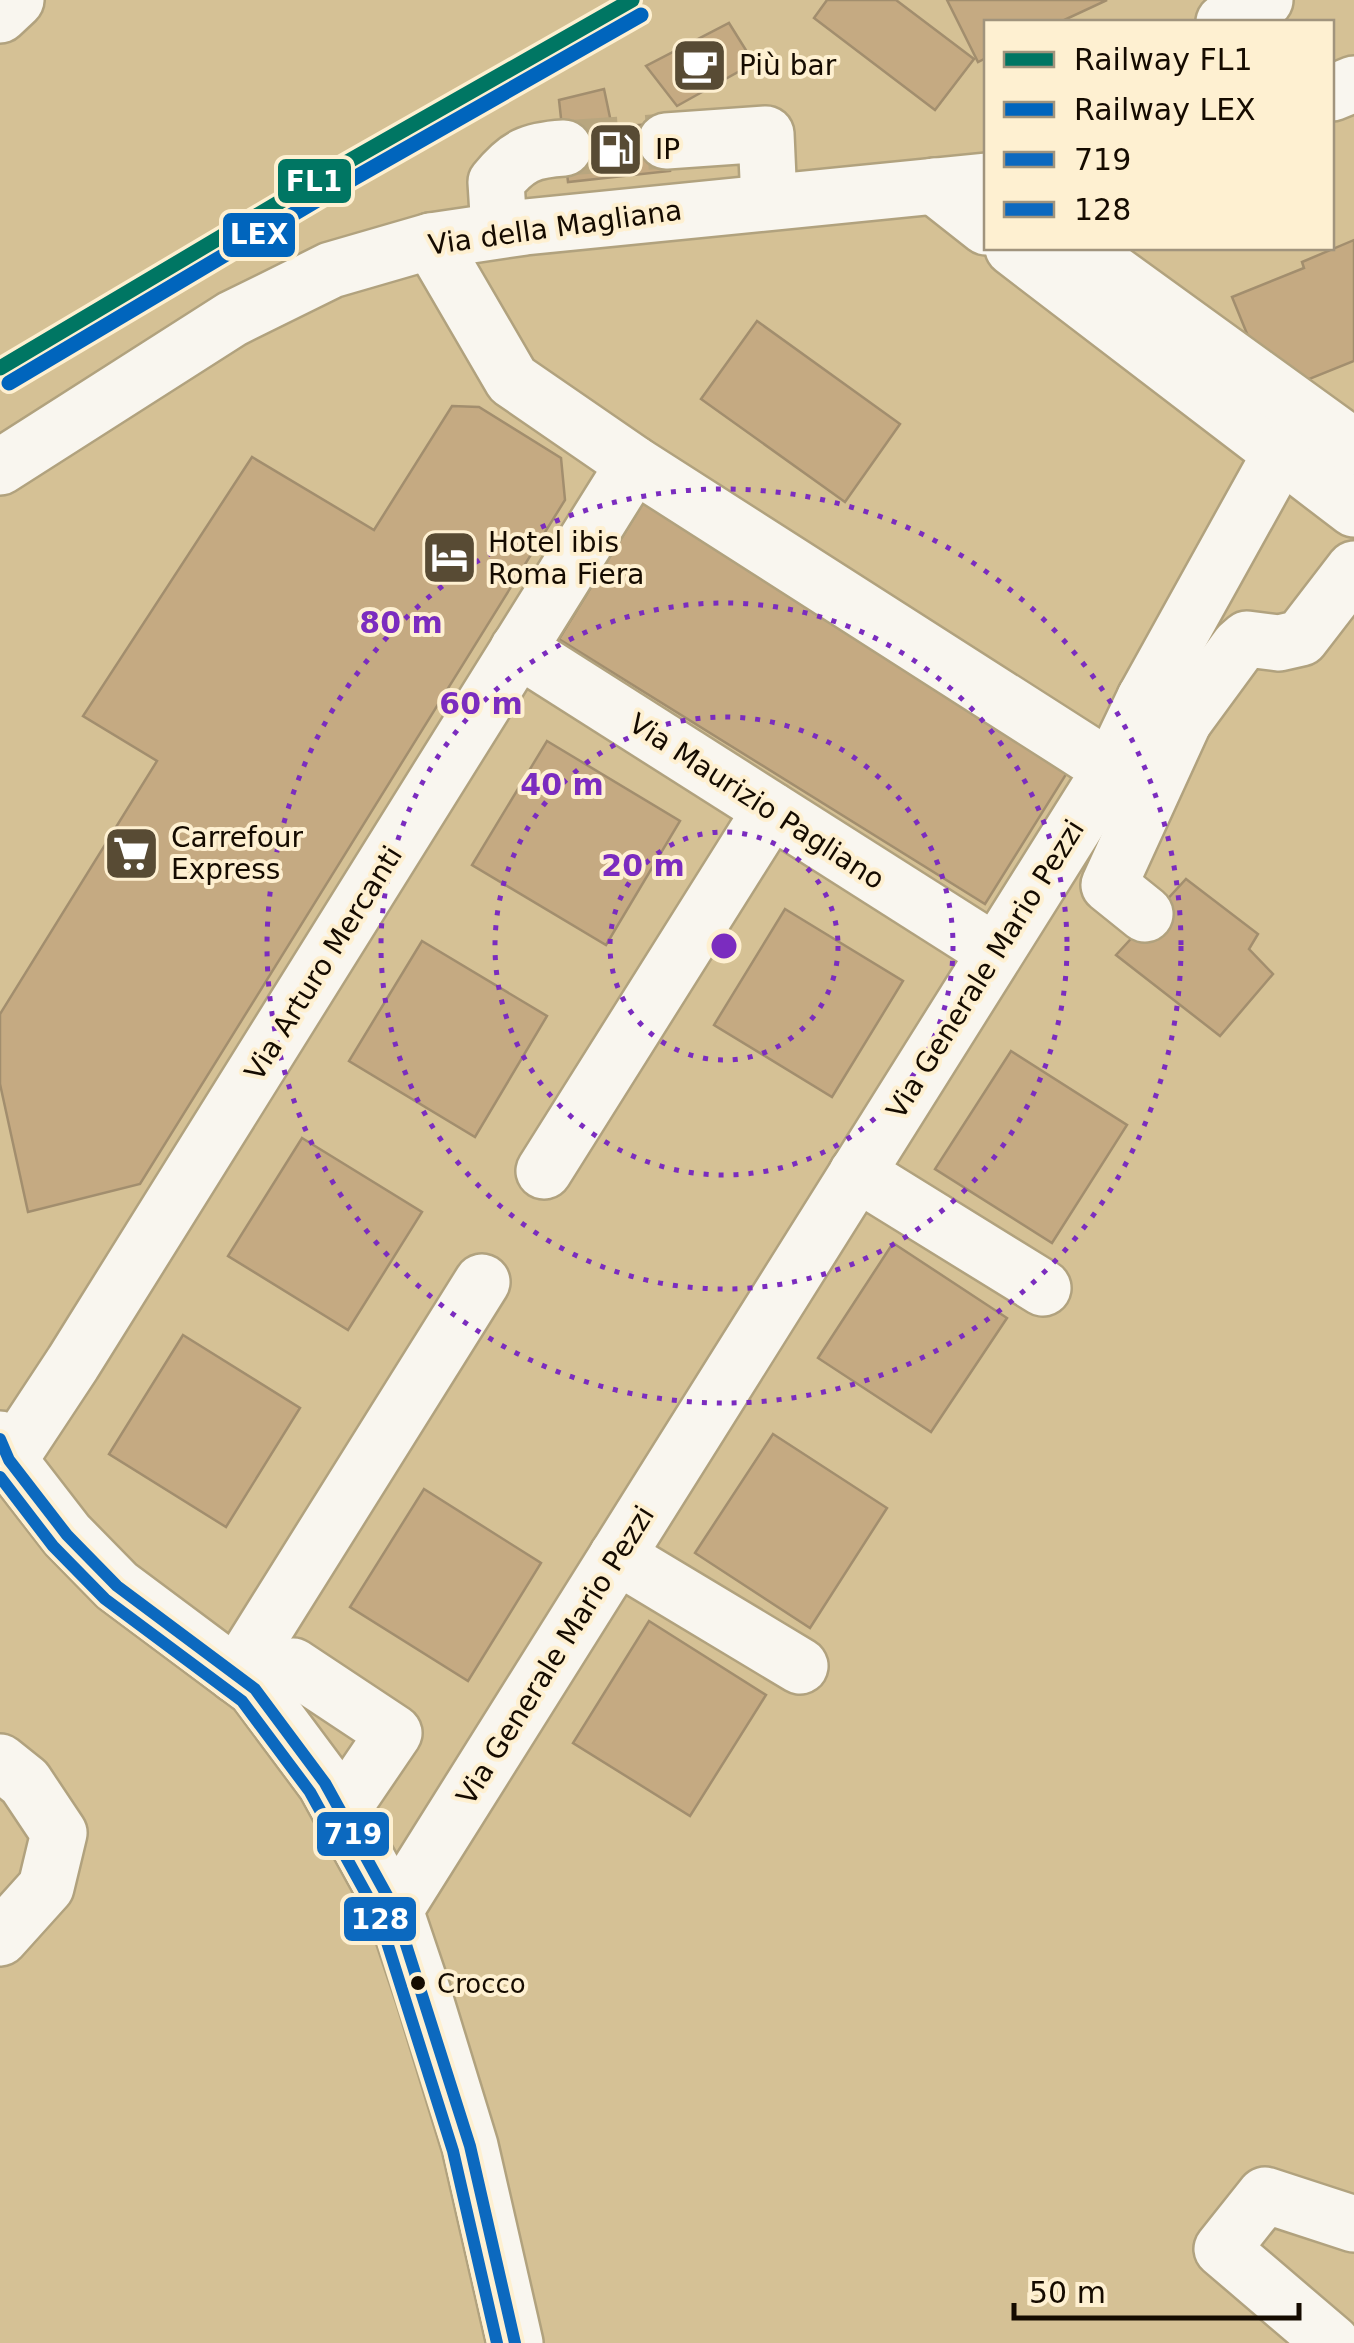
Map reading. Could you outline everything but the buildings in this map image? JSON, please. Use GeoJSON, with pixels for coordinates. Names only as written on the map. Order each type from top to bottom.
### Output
{"type":"FeatureCollection","features":[{"type":"Feature","properties":{"kind":"street"},"geometry":{"type":"LineString","coordinates":[[0,15],[16,0]]}},
{"type":"Feature","properties":{"kind":"street"},"geometry":{"type":"LineString","coordinates":[[1228,20],[1265,0]]}},
{"type":"Feature","properties":{"kind":"street"},"geometry":{"type":"LineString","coordinates":[[666,141],[753,113],[769,200]]}},
{"type":"Feature","properties":{"kind":"street"},"geometry":{"type":"LineString","coordinates":[[498,230],[496,182],[513,161],[540,149],[564,148]]}},
{"type":"Feature","properties":{"kind":"street"},"geometry":{"type":"LineString","coordinates":[[973,182],[984,220]]}},
{"type":"Feature","properties":{"kind":"street","name":"Via della Magliana"},"geometry":{"type":"LineString","coordinates":[[1,468],[232,319],[331,270],[431,242],[498,230],[973,182]]}},
{"type":"Feature","properties":{"kind":"street"},"geometry":{"type":"LineString","coordinates":[[431,242],[512,380],[634,464],[1111,769]]}},
{"type":"Feature","properties":{"kind":"street"},"geometry":{"type":"LineString","coordinates":[[1017,250],[1354,509]]}},
{"type":"Feature","properties":{"kind":"street"},"geometry":{"type":"LineString","coordinates":[[1081,250],[1354,446]]}},
{"type":"Feature","properties":{"kind":"street"},"geometry":{"type":"LineString","coordinates":[[1145,914],[1109,885],[1164,710],[1281,453]]}},
{"type":"Feature","properties":{"kind":"street","name":"Via Arturo Mercanti"},"geometry":{"type":"LineString","coordinates":[[5,1450],[84,1347],[634,464]]}},
{"type":"Feature","properties":{"kind":"street"},"geometry":{"type":"LineString","coordinates":[[1164,710],[1247,639],[1279,643],[1301,638],[1354,569]]}},
{"type":"Feature","properties":{"kind":"street","name":"Via Maurizio Pagliano"},"geometry":{"type":"LineString","coordinates":[[518,649],[995,952]]}},
{"type":"Feature","properties":{"kind":"street","name":"Via Generale Mario Pezzi"},"geometry":{"type":"LineString","coordinates":[[395,1910],[1111,769],[1164,710]]}},
{"type":"Feature","properties":{"kind":"street"},"geometry":{"type":"LineString","coordinates":[[544,1171],[771,810]]}},
{"type":"Feature","properties":{"kind":"street"},"geometry":{"type":"LineString","coordinates":[[857,1173],[1043,1288]]}},
{"type":"Feature","properties":{"kind":"street"},"geometry":{"type":"LineString","coordinates":[[246,1682],[482,1282]]}},
{"type":"Feature","properties":{"kind":"street"},"geometry":{"type":"LineString","coordinates":[[5,1450],[67,1535],[116,1586],[246,1682],[326,1783],[395,1910],[470,2146],[515,2343]]}},
{"type":"Feature","properties":{"kind":"street"},"geometry":{"type":"LineString","coordinates":[[617,1556],[800,1666]]}},
{"type":"Feature","properties":{"kind":"street"},"geometry":{"type":"LineString","coordinates":[[246,1682],[293,1666],[394,1734],[342,1812]]}},
{"type":"Feature","properties":{"kind":"street"},"geometry":{"type":"LineString","coordinates":[[0,1762],[25,1782],[59,1833],[46,1887],[0,1938]]}},
{"type":"Feature","properties":{"kind":"street"},"geometry":{"type":"LineString","coordinates":[[1332,2343],[1222,2249],[1265,2195],[1354,2224]]}},
{"type":"Feature","properties":{"kind":"tunnel"},"geometry":{"type":"LineString","coordinates":[[564,148],[666,141]]}},
{"type":"Feature","properties":{"kind":"rail line","name":"FL1"},"geometry":{"type":"LineString","coordinates":[[0,368],[342,165],[632,0]]}},
{"type":"Feature","properties":{"kind":"rail line","name":"LEX"},"geometry":{"type":"LineString","coordinates":[[9,383],[351,180],[641,15]]}},
{"type":"Feature","properties":{"kind":"transit line","name":"719"},"geometry":{"type":"LineString","coordinates":[[0,1439],[9,1460],[67,1535],[117,1586],[255,1689],[325,1783],[395,1910],[470,2146],[515,2343]]}},
{"type":"Feature","properties":{"kind":"transit line","name":"128"},"geometry":{"type":"LineString","coordinates":[[0,1477],[53,1546],[105,1599],[242,1701],[310,1792],[379,1917],[453,2151],[497,2343]]}},
{"type":"Feature","properties":{"kind":"place","name":"Più bar"},"geometry":{"type":"Point","coordinates":[700,65]}},
{"type":"Feature","properties":{"kind":"place","name":"IP"},"geometry":{"type":"Point","coordinates":[616,149]}},
{"type":"Feature","properties":{"kind":"place","name":"Hotel ibis Roma Fiera"},"geometry":{"type":"Point","coordinates":[449,558]}},
{"type":"Feature","properties":{"kind":"place","name":"Carrefour Express"},"geometry":{"type":"Point","coordinates":[132,853]}},
{"type":"Feature","properties":{"kind":"place","name":"Crocco"},"geometry":{"type":"Point","coordinates":[418,1983]}}]}
